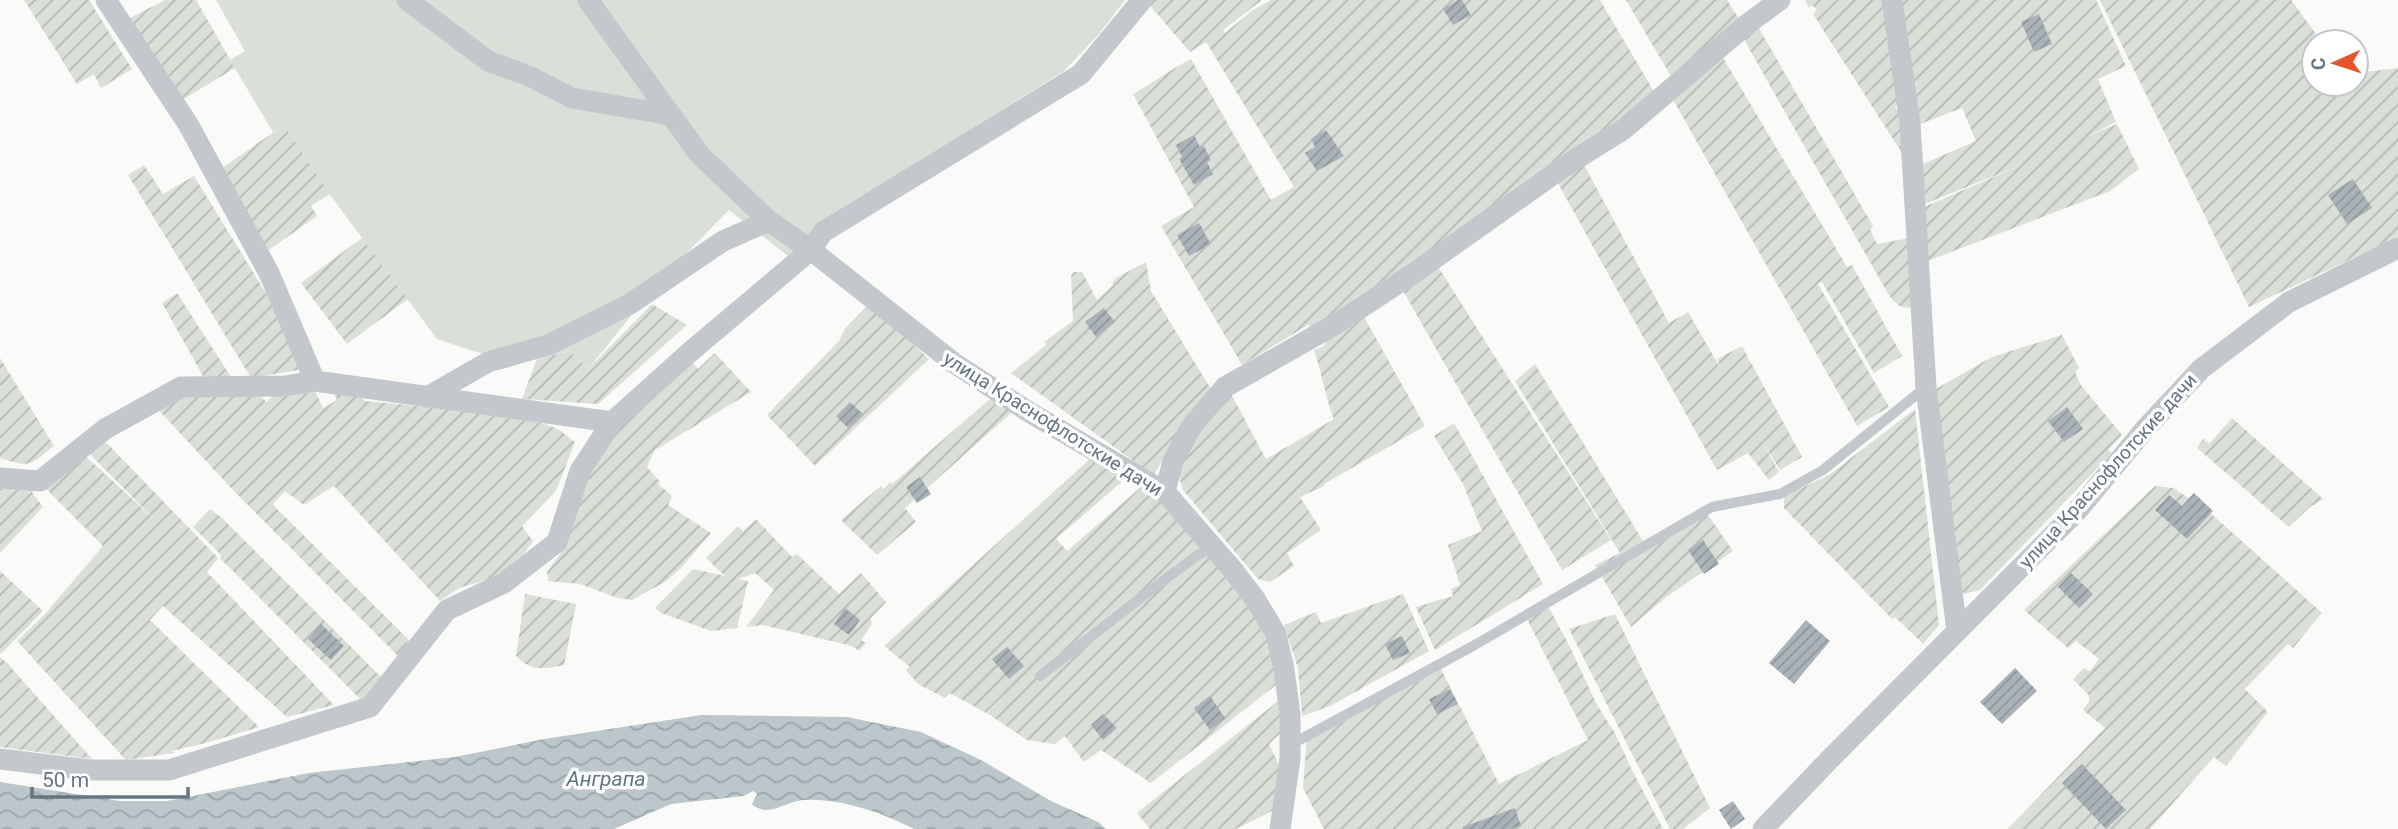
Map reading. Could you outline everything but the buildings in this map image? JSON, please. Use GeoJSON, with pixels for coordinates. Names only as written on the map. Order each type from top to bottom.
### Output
{"type":"FeatureCollection","features":[{"type":"Feature","properties":{"kind":"street"},"geometry":{"type":"LineString","coordinates":[[106,0],[188,124],[270,273],[314,381]]}},
{"type":"Feature","properties":{"kind":"street"},"geometry":{"type":"LineString","coordinates":[[407,0],[488,61],[529,76],[572,98],[671,115]]}},
{"type":"Feature","properties":{"kind":"street","name":"улица Краснофлотские дачи"},"geometry":{"type":"LineString","coordinates":[[588,0],[699,154],[769,221],[811,250],[954,363],[1029,412],[1165,492],[1212,545],[1255,599],[1276,634],[1290,715],[1290,745],[1280,829]]}},
{"type":"Feature","properties":{"kind":"street"},"geometry":{"type":"LineString","coordinates":[[0,759],[89,770],[169,770],[370,707],[447,610],[504,583],[556,542],[580,471],[612,422],[811,250],[822,232],[1081,74],[1142,0]]}},
{"type":"Feature","properties":{"kind":"street"},"geometry":{"type":"LineString","coordinates":[[1165,492],[1173,461],[1191,427],[1225,387],[1336,324],[1414,273],[1565,166],[1624,129],[1780,0]]}},
{"type":"Feature","properties":{"kind":"street"},"geometry":{"type":"LineString","coordinates":[[1892,0],[1910,123],[1926,387],[1957,631]]}},
{"type":"Feature","properties":{"kind":"street"},"geometry":{"type":"LineString","coordinates":[[427,397],[488,362],[548,345],[630,304],[723,241],[769,221]]}},
{"type":"Feature","properties":{"kind":"street","name":"улица Краснофлотские дачи"},"geometry":{"type":"LineString","coordinates":[[1763,829],[2077,511],[2146,428],[2201,369],[2290,302],[2398,248]]}},
{"type":"Feature","properties":{"kind":"street"},"geometry":{"type":"LineString","coordinates":[[0,478],[40,481],[105,429],[181,387],[285,386],[314,381],[612,422]]}},
{"type":"Feature","properties":{"kind":"lane"},"geometry":{"type":"LineString","coordinates":[[1290,745],[1473,646],[1712,507],[1780,495],[1823,470],[1926,387]]}},
{"type":"Feature","properties":{"kind":"lane"},"geometry":{"type":"LineString","coordinates":[[1040,676],[1212,545]]}},
{"type":"Feature","properties":{"kind":"shaded area"},"geometry":{"type":"Polygon","coordinates":[[[24,0],[89,0],[132,69],[101,88],[94,74],[77,84],[24,0]]]}},
{"type":"Feature","properties":{"kind":"shaded area"},"geometry":{"type":"Polygon","coordinates":[[[165,0],[196,0],[235,68],[172,106],[122,22],[165,0]]]}},
{"type":"Feature","properties":{"kind":"shaded area"},"geometry":{"type":"Polygon","coordinates":[[[216,0],[1125,0],[1099,34],[1064,71],[823,222],[811,241],[788,256],[729,210],[661,279],[588,369],[570,351],[514,364],[437,339],[331,196],[284,125],[273,132],[230,60],[245,51],[216,0]]]}},
{"type":"Feature","properties":{"kind":"shaded area"},"geometry":{"type":"Polygon","coordinates":[[[1145,0],[1262,0],[1223,30],[1225,33],[1253,10],[1271,0],[1600,0],[1656,95],[1424,258],[1312,327],[1308,325],[1242,365],[1161,226],[1194,207],[1133,94],[1191,59],[1271,200],[1294,187],[1206,42],[1190,52],[1145,0]]]}},
{"type":"Feature","properties":{"kind":"shaded area"},"geometry":{"type":"Polygon","coordinates":[[[1626,0],[1727,0],[1741,22],[1672,78],[1626,0]]]}},
{"type":"Feature","properties":{"kind":"shaded area"},"geometry":{"type":"Polygon","coordinates":[[[1805,0],[1882,0],[1898,102],[1895,108],[1900,111],[1902,153],[1813,14],[1817,9],[1811,5],[1809,8],[1805,0]]]}},
{"type":"Feature","properties":{"kind":"shaded area"},"geometry":{"type":"Polygon","coordinates":[[[1900,0],[2096,0],[2126,66],[2098,79],[2116,122],[2090,135],[2117,124],[2139,169],[2110,191],[1925,262],[1922,208],[2026,163],[1922,205],[1918,166],[1976,141],[1962,108],[1915,126],[1900,0]]]}},
{"type":"Feature","properties":{"kind":"shaded area"},"geometry":{"type":"Polygon","coordinates":[[[2100,0],[2291,0],[2312,28],[2300,28],[2300,98],[2370,98],[2370,71],[2398,68],[2398,237],[2249,307],[2100,0]]]}},
{"type":"Feature","properties":{"kind":"shaded area"},"geometry":{"type":"Polygon","coordinates":[[[1757,25],[1873,226],[1870,229],[1877,244],[1910,238],[1912,307],[1901,306],[1887,292],[1751,52],[1743,36],[1757,25]]]}},
{"type":"Feature","properties":{"kind":"shaded area"},"geometry":{"type":"Polygon","coordinates":[[[1722,56],[1847,267],[1852,265],[1902,356],[1874,373],[1822,282],[1818,284],[1889,407],[1857,426],[1671,96],[1722,56]]]}},
{"type":"Feature","properties":{"kind":"shaded area"},"geometry":{"type":"Polygon","coordinates":[[[284,125],[330,194],[311,206],[317,216],[263,254],[212,175],[284,125]]]}},
{"type":"Feature","properties":{"kind":"shaded area"},"geometry":{"type":"Polygon","coordinates":[[[1583,163],[1669,323],[1688,312],[1721,369],[1717,359],[1742,346],[1802,457],[1780,470],[1762,441],[1779,472],[1769,480],[1748,453],[1717,470],[1555,178],[1583,163]]]}},
{"type":"Feature","properties":{"kind":"shaded area"},"geometry":{"type":"Polygon","coordinates":[[[144,165],[163,194],[194,176],[280,316],[304,369],[251,378],[128,175],[144,165]]]}},
{"type":"Feature","properties":{"kind":"shaded area"},"geometry":{"type":"Polygon","coordinates":[[[362,238],[408,299],[347,344],[301,283],[362,238]]]}},
{"type":"Feature","properties":{"kind":"shaded area"},"geometry":{"type":"Polygon","coordinates":[[[1146,262],[1151,291],[1211,389],[1153,475],[1011,373],[1046,345],[1044,342],[1073,321],[1071,276],[1074,272],[1082,272],[1097,300],[1113,285],[1116,278],[1146,262]]]}},
{"type":"Feature","properties":{"kind":"shaded area"},"geometry":{"type":"Polygon","coordinates":[[[1437,265],[1611,540],[1562,570],[1402,289],[1437,265]]]}},
{"type":"Feature","properties":{"kind":"shaded area"},"geometry":{"type":"Polygon","coordinates":[[[177,293],[233,380],[203,376],[162,303],[177,293]]]}},
{"type":"Feature","properties":{"kind":"shaded area"},"geometry":{"type":"Polygon","coordinates":[[[870,303],[929,359],[815,466],[767,415],[839,341],[845,329],[870,303]]]}},
{"type":"Feature","properties":{"kind":"shaded area"},"geometry":{"type":"Polygon","coordinates":[[[652,304],[687,325],[598,404],[522,399],[537,359],[570,351],[588,369],[652,304]]]}},
{"type":"Feature","properties":{"kind":"shaded area"},"geometry":{"type":"Polygon","coordinates":[[[1363,315],[1425,426],[1324,486],[1300,497],[1321,530],[1287,553],[1294,566],[1270,582],[1258,579],[1183,490],[1180,466],[1195,436],[1230,392],[1266,459],[1334,419],[1314,350],[1324,346],[1328,337],[1363,315]]]}},
{"type":"Feature","properties":{"kind":"shaded area"},"geometry":{"type":"Polygon","coordinates":[[[2062,335],[2079,368],[2075,372],[2080,384],[2122,435],[2108,450],[2112,453],[1980,590],[1963,594],[1953,550],[1934,390],[1992,357],[2062,335]]]}},
{"type":"Feature","properties":{"kind":"shaded area"},"geometry":{"type":"Polygon","coordinates":[[[715,353],[751,392],[655,450],[647,467],[660,482],[658,484],[672,496],[668,505],[711,533],[665,582],[632,600],[618,598],[580,584],[548,581],[547,572],[567,544],[599,441],[688,357],[698,369],[715,353]]]}},
{"type":"Feature","properties":{"kind":"shaded area"},"geometry":{"type":"Polygon","coordinates":[[[0,358],[54,446],[29,463],[0,458],[0,358]]]}},
{"type":"Feature","properties":{"kind":"shaded area"},"geometry":{"type":"Polygon","coordinates":[[[1535,364],[1643,541],[1703,508],[1733,551],[1665,598],[1631,627],[1595,565],[1620,553],[1515,381],[1535,364]]]}},
{"type":"Feature","properties":{"kind":"shaded area"},"geometry":{"type":"Polygon","coordinates":[[[312,385],[323,408],[337,400],[330,387],[358,394],[365,401],[518,415],[558,429],[575,442],[556,491],[522,526],[533,541],[519,561],[503,575],[459,588],[440,601],[334,486],[304,505],[285,491],[273,504],[409,640],[399,657],[232,489],[152,403],[168,398],[257,391],[266,402],[275,394],[312,385]]]}},
{"type":"Feature","properties":{"kind":"shaded area"},"geometry":{"type":"Polygon","coordinates":[[[991,398],[1012,412],[905,508],[916,522],[877,555],[841,520],[881,486],[883,489],[890,482],[892,484],[991,398]]]}},
{"type":"Feature","properties":{"kind":"shaded area"},"geometry":{"type":"Polygon","coordinates":[[[1915,409],[1939,625],[1923,644],[1895,617],[1892,619],[1784,508],[1784,496],[1829,475],[1915,409]]]}},
{"type":"Feature","properties":{"kind":"shaded area"},"geometry":{"type":"Polygon","coordinates":[[[2232,418],[2323,499],[2289,527],[2197,448],[2203,439],[2209,444],[2232,418]]]}},
{"type":"Feature","properties":{"kind":"shaded area"},"geometry":{"type":"Polygon","coordinates":[[[1454,423],[1543,584],[1435,650],[1416,607],[1453,596],[1451,589],[1460,585],[1448,545],[1482,531],[1463,484],[1434,436],[1454,423]]]}},
{"type":"Feature","properties":{"kind":"shaded area"},"geometry":{"type":"Polygon","coordinates":[[[100,436],[218,558],[207,572],[334,705],[287,717],[163,606],[150,620],[259,727],[172,751],[174,753],[126,760],[17,641],[45,614],[103,546],[39,482],[81,452],[153,518],[85,449],[100,436]]]}},
{"type":"Feature","properties":{"kind":"shaded area"},"geometry":{"type":"Polygon","coordinates":[[[1092,457],[1126,478],[1056,539],[1067,551],[1140,488],[1162,503],[1258,608],[1281,681],[1151,783],[1101,750],[1084,762],[1065,736],[1055,744],[1027,740],[987,713],[1003,696],[986,713],[950,693],[945,698],[918,684],[906,670],[910,667],[884,646],[1092,457]]]}},
{"type":"Feature","properties":{"kind":"shaded area"},"geometry":{"type":"Polygon","coordinates":[[[0,484],[26,484],[43,507],[0,553],[0,484]]]}},
{"type":"Feature","properties":{"kind":"shaded area"},"geometry":{"type":"Polygon","coordinates":[[[2155,486],[2173,488],[2207,510],[2322,613],[2293,648],[2288,644],[2245,689],[2268,712],[2226,766],[2214,757],[2150,829],[2008,829],[2105,728],[2083,710],[2089,702],[2089,696],[2073,679],[2084,668],[2090,671],[2099,659],[2076,641],[2068,648],[2024,610],[2155,486]]]}},
{"type":"Feature","properties":{"kind":"shaded area"},"geometry":{"type":"Polygon","coordinates":[[[210,509],[383,679],[364,698],[360,699],[220,558],[221,555],[193,527],[210,509]]]}},
{"type":"Feature","properties":{"kind":"shaded area"},"geometry":{"type":"Polygon","coordinates":[[[756,519],[792,557],[797,554],[839,594],[861,573],[886,602],[870,619],[872,624],[861,640],[866,643],[859,651],[852,646],[763,625],[746,627],[774,590],[755,573],[738,579],[748,581],[737,628],[711,631],[661,613],[655,608],[693,569],[725,576],[706,558],[738,526],[743,531],[756,519]]]}},
{"type":"Feature","properties":{"kind":"shaded area"},"geometry":{"type":"Polygon","coordinates":[[[0,571],[43,611],[1,654],[0,652],[0,571]]]}},
{"type":"Feature","properties":{"kind":"shaded area"},"geometry":{"type":"Polygon","coordinates":[[[525,594],[576,604],[564,665],[538,668],[527,665],[516,656],[525,594]]]}},
{"type":"Feature","properties":{"kind":"shaded area"},"geometry":{"type":"Polygon","coordinates":[[[1403,594],[1429,651],[1330,706],[1302,716],[1298,668],[1284,625],[1316,612],[1321,623],[1403,594]]]}},
{"type":"Feature","properties":{"kind":"shaded area"},"geometry":{"type":"Polygon","coordinates":[[[1544,599],[1663,829],[1324,829],[1303,788],[1307,735],[1439,665],[1499,784],[1588,740],[1523,611],[1544,599]]]}},
{"type":"Feature","properties":{"kind":"shaded area"},"geometry":{"type":"Polygon","coordinates":[[[1615,614],[1710,808],[1683,829],[1670,829],[1569,629],[1615,614]]]}},
{"type":"Feature","properties":{"kind":"shaded area"},"geometry":{"type":"Polygon","coordinates":[[[0,657],[7,663],[92,759],[0,747],[0,657]]]}},
{"type":"Feature","properties":{"kind":"shaded area"},"geometry":{"type":"Polygon","coordinates":[[[1287,694],[1286,728],[1269,744],[1279,765],[1274,810],[1236,829],[1150,829],[1137,813],[1287,694]]]}},
{"type":"Feature","properties":{"kind":"water","name":"Анграпа"},"geometry":{"type":"Polygon","coordinates":[[[702,715],[847,717],[921,732],[981,760],[1051,801],[1098,822],[1106,829],[914,829],[875,812],[831,801],[803,800],[764,810],[752,804],[757,794],[753,791],[744,796],[671,804],[614,829],[0,829],[0,782],[120,801],[167,801],[309,773],[455,757],[544,739],[702,715]]]}}]}
